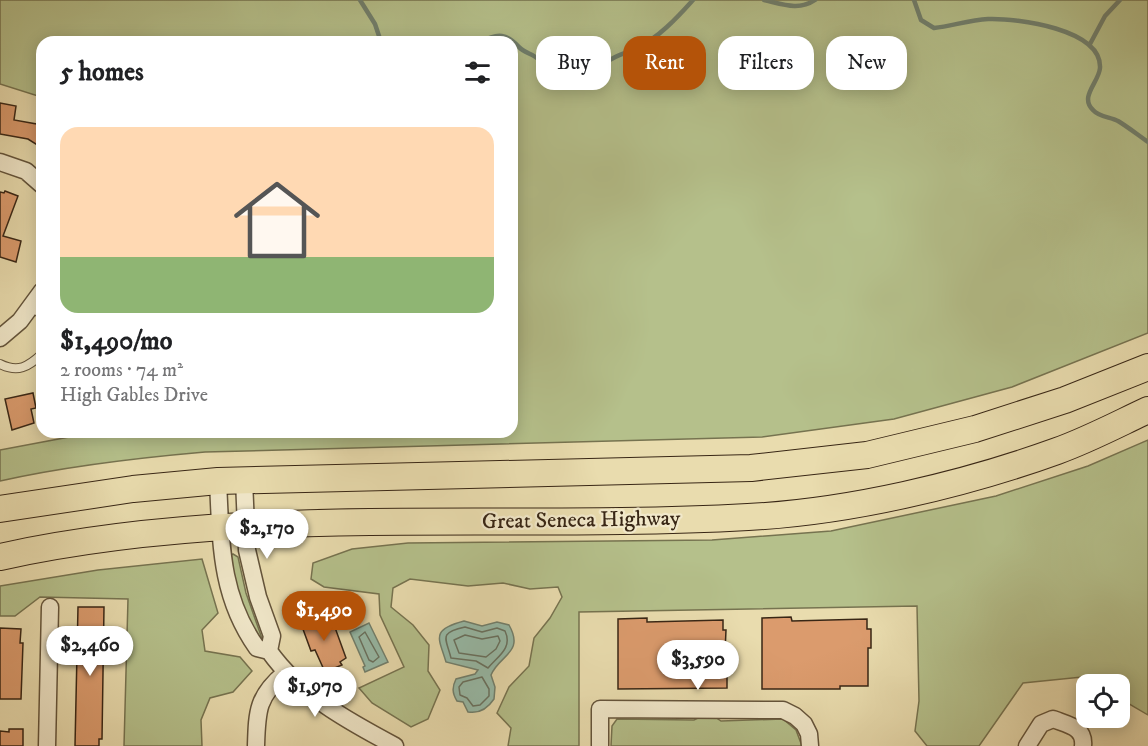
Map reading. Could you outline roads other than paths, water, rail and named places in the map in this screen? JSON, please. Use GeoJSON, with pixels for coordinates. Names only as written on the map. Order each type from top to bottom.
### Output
{"type":"FeatureCollection","features":[{"type":"Feature","properties":{"kind":"main road","name":"Great Seneca Highway"},"geometry":{"type":"LineString","coordinates":[[0,509],[133,489],[218,481],[751,468],[867,455],[975,429],[1065,400],[1148,367]]}},
{"type":"Feature","properties":{"kind":"main road","name":"Great Seneca Highway"},"geometry":{"type":"LineString","coordinates":[[0,557],[55,545],[220,527],[434,521],[750,517],[809,511],[904,494],[1001,469],[1060,450],[1148,410]]}},
{"type":"Feature","properties":{"kind":"street"},"geometry":{"type":"LineString","coordinates":[[0,162],[26,171],[36,180]]}},
{"type":"Feature","properties":{"kind":"street"},"geometry":{"type":"LineString","coordinates":[[0,338],[36,312]]}},
{"type":"Feature","properties":{"kind":"street"},"geometry":{"type":"LineString","coordinates":[[244,480],[247,550],[258,597],[272,636],[269,651]]}},
{"type":"Feature","properties":{"kind":"street"},"geometry":{"type":"LineString","coordinates":[[218,481],[220,527],[228,587],[236,614],[257,648],[269,651],[285,673],[326,705],[385,744]]}},
{"type":"Feature","properties":{"kind":"street"},"geometry":{"type":"LineString","coordinates":[[47,746],[50,607]]}},
{"type":"Feature","properties":{"kind":"street"},"geometry":{"type":"LineString","coordinates":[[256,746],[260,703],[268,688],[285,673]]}},
{"type":"Feature","properties":{"kind":"street"},"geometry":{"type":"LineString","coordinates":[[600,746],[600,709],[756,708],[783,711],[795,716],[807,729],[810,746]]}},
{"type":"Feature","properties":{"kind":"street"},"geometry":{"type":"LineString","coordinates":[[1028,746],[1041,724],[1053,719],[1079,729],[1083,746]]}},
{"type":"Feature","properties":{"kind":"lane"},"geometry":{"type":"LineString","coordinates":[[0,363],[9,368],[20,369],[36,359]]}},
{"type":"Feature","properties":{"kind":"water"},"geometry":{"type":"Polygon","coordinates":[[[464,621],[482,626],[497,622],[509,625],[513,634],[512,648],[491,675],[495,687],[494,699],[486,708],[476,712],[468,712],[463,702],[457,701],[453,690],[456,679],[475,674],[478,670],[446,662],[440,641],[440,636],[446,628],[464,621]]]}},
{"type":"Feature","properties":{"kind":"water"},"geometry":{"type":"Polygon","coordinates":[[[369,623],[388,662],[365,672],[363,667],[365,666],[350,632],[369,623]]]}},
{"type":"Feature","properties":{"kind":"waterway"},"geometry":{"type":"LineString","coordinates":[[360,0],[375,24],[379,36]]}},
{"type":"Feature","properties":{"kind":"waterway"},"geometry":{"type":"LineString","coordinates":[[518,46],[537,58],[558,82],[581,81],[614,58],[652,39],[693,0]]}},
{"type":"Feature","properties":{"kind":"waterway"},"geometry":{"type":"LineString","coordinates":[[764,0],[797,6],[815,0]]}},
{"type":"Feature","properties":{"kind":"waterway"},"geometry":{"type":"LineString","coordinates":[[914,0],[921,20],[934,28],[1001,19],[1056,28],[1073,35],[1087,44],[1097,55],[1100,68],[1089,95],[1089,105],[1098,114],[1118,121],[1148,142]]}},
{"type":"Feature","properties":{"kind":"waterway"},"geometry":{"type":"LineString","coordinates":[[1090,44],[1105,16],[1120,0]]}},
{"type":"Feature","properties":{"kind":"waterway"},"geometry":{"type":"LineString","coordinates":[[497,36],[502,36]]}}]}
